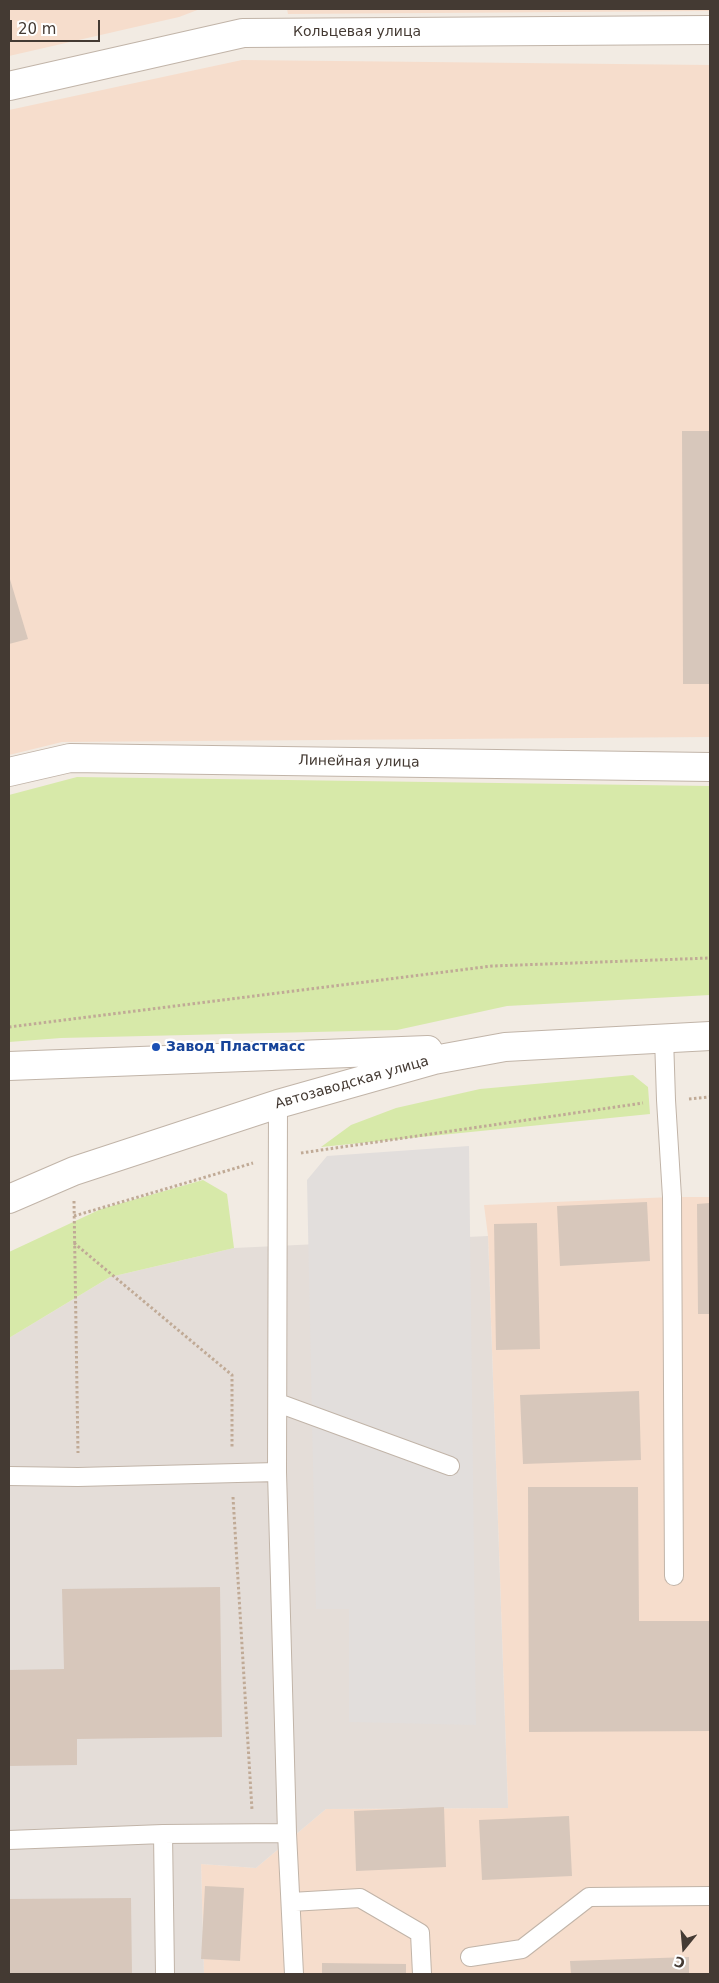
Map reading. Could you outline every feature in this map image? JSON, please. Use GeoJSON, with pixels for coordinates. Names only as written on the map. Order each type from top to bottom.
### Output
{"type":"FeatureCollection","features":[{"type":"Feature","properties":{"kind":"street","name":"Кольцевая улица"},"geometry":{"type":"LineString","coordinates":[[9,86],[242,21],[710,30]]}},
{"type":"Feature","properties":{"kind":"street","name":"Линейная улица"},"geometry":{"type":"LineString","coordinates":[[9,772],[70,758],[710,766]]}},
{"type":"Feature","properties":{"kind":"street","name":"Автозаводская улица"},"geometry":{"type":"LineString","coordinates":[[9,1199],[74,1171],[278,1104],[434,1060],[504,1047],[710,1036]]}},
{"type":"Feature","properties":{"kind":"street"},"geometry":{"type":"LineString","coordinates":[[9,1066],[504,1047]]}},
{"type":"Feature","properties":{"kind":"lane"},"geometry":{"type":"LineString","coordinates":[[664,1038],[672,1197],[674,1576]]}},
{"type":"Feature","properties":{"kind":"lane"},"geometry":{"type":"LineString","coordinates":[[278,1104],[277,1472],[287,1833],[294,1974]]}},
{"type":"Feature","properties":{"kind":"lane"},"geometry":{"type":"LineString","coordinates":[[278,1403],[450,1466]]}},
{"type":"Feature","properties":{"kind":"lane"},"geometry":{"type":"LineString","coordinates":[[9,1476],[78,1477],[277,1472]]}},
{"type":"Feature","properties":{"kind":"lane"},"geometry":{"type":"LineString","coordinates":[[9,1840],[164,1834],[287,1833]]}},
{"type":"Feature","properties":{"kind":"lane"},"geometry":{"type":"LineString","coordinates":[[164,1834],[165,1974]]}},
{"type":"Feature","properties":{"kind":"lane"},"geometry":{"type":"LineString","coordinates":[[470,1957],[522,1949],[589,1897],[710,1896]]}},
{"type":"Feature","properties":{"kind":"lane"},"geometry":{"type":"LineString","coordinates":[[291,1902],[360,1898],[420,1933],[422,1974]]}},
{"type":"Feature","properties":{"kind":"path"},"geometry":{"type":"LineString","coordinates":[[9,1027],[492,966],[710,958]]}},
{"type":"Feature","properties":{"kind":"path"},"geometry":{"type":"LineString","coordinates":[[74,1216],[278,1156],[666,1100],[710,1097]]}},
{"type":"Feature","properties":{"kind":"path"},"geometry":{"type":"LineString","coordinates":[[74,1171],[78,1477]]}},
{"type":"Feature","properties":{"kind":"path"},"geometry":{"type":"LineString","coordinates":[[74,1243],[232,1376],[232,1473],[254,1833]]}},
{"type":"Feature","properties":{"kind":"shaded area"},"geometry":{"type":"Polygon","coordinates":[[[9,9],[200,9],[179,17],[9,56],[9,9]]]}},
{"type":"Feature","properties":{"kind":"shaded area"},"geometry":{"type":"Polygon","coordinates":[[[287,9],[710,9],[710,11],[288,14],[287,9]]]}},
{"type":"Feature","properties":{"kind":"shaded area"},"geometry":{"type":"Polygon","coordinates":[[[242,60],[710,65],[710,737],[62,742],[9,755],[9,110],[242,60]]]}},
{"type":"Feature","properties":{"kind":"shaded area"},"geometry":{"type":"Polygon","coordinates":[[[469,1146],[476,1725],[349,1722],[349,1609],[316,1609],[307,1180],[327,1156],[469,1146]]]}},
{"type":"Feature","properties":{"kind":"shaded area"},"geometry":{"type":"Polygon","coordinates":[[[710,1197],[710,1974],[204,1974],[201,1864],[256,1868],[326,1809],[508,1808],[488,1236],[484,1205],[710,1197]]]}},
{"type":"Feature","properties":{"kind":"shaded area"},"geometry":{"type":"Polygon","coordinates":[[[488,1236],[508,1808],[326,1809],[256,1868],[201,1864],[204,1974],[9,1974],[9,1338],[110,1277],[234,1248],[488,1236]]]}},
{"type":"Feature","properties":{"kind":"green space"},"geometry":{"type":"Polygon","coordinates":[[[77,777],[710,786],[710,995],[507,1006],[397,1030],[61,1038],[9,1042],[9,795],[77,777]]]}},
{"type":"Feature","properties":{"kind":"green space"},"geometry":{"type":"Polygon","coordinates":[[[633,1075],[648,1087],[650,1114],[321,1147],[351,1125],[396,1108],[480,1089],[633,1075]]]}},
{"type":"Feature","properties":{"kind":"green space"},"geometry":{"type":"Polygon","coordinates":[[[203,1180],[227,1194],[234,1248],[110,1277],[9,1338],[9,1252],[101,1209],[203,1180]]]}},
{"type":"Feature","properties":{"kind":"building"},"geometry":{"type":"Polygon","coordinates":[[[682,431],[710,431],[710,684],[683,684],[682,431]]]}},
{"type":"Feature","properties":{"kind":"building"},"geometry":{"type":"Polygon","coordinates":[[[9,576],[28,639],[9,644],[9,576]]]}},
{"type":"Feature","properties":{"kind":"building"},"geometry":{"type":"Polygon","coordinates":[[[647,1202],[650,1261],[560,1266],[557,1206],[647,1202]]]}},
{"type":"Feature","properties":{"kind":"building"},"geometry":{"type":"Polygon","coordinates":[[[710,1203],[710,1314],[698,1314],[697,1204],[710,1203]]]}},
{"type":"Feature","properties":{"kind":"building"},"geometry":{"type":"Polygon","coordinates":[[[537,1223],[540,1349],[496,1350],[494,1224],[537,1223]]]}},
{"type":"Feature","properties":{"kind":"building"},"geometry":{"type":"Polygon","coordinates":[[[639,1391],[641,1460],[523,1464],[520,1395],[639,1391]]]}},
{"type":"Feature","properties":{"kind":"building"},"geometry":{"type":"Polygon","coordinates":[[[528,1487],[638,1487],[639,1621],[710,1621],[710,1731],[529,1732],[528,1487]]]}},
{"type":"Feature","properties":{"kind":"building"},"geometry":{"type":"Polygon","coordinates":[[[220,1587],[222,1737],[77,1739],[77,1765],[9,1766],[9,1670],[64,1669],[62,1589],[220,1587]]]}},
{"type":"Feature","properties":{"kind":"building"},"geometry":{"type":"Polygon","coordinates":[[[444,1807],[446,1867],[356,1871],[354,1811],[444,1807]]]}},
{"type":"Feature","properties":{"kind":"building"},"geometry":{"type":"Polygon","coordinates":[[[569,1816],[572,1876],[482,1880],[479,1820],[569,1816]]]}},
{"type":"Feature","properties":{"kind":"building"},"geometry":{"type":"Polygon","coordinates":[[[205,1886],[244,1888],[240,1961],[201,1959],[205,1886]]]}},
{"type":"Feature","properties":{"kind":"building"},"geometry":{"type":"Polygon","coordinates":[[[131,1898],[132,1974],[9,1974],[9,1899],[131,1898]]]}},
{"type":"Feature","properties":{"kind":"building"},"geometry":{"type":"Polygon","coordinates":[[[689,1957],[689,1974],[571,1974],[570,1961],[689,1957]]]}},
{"type":"Feature","properties":{"kind":"building"},"geometry":{"type":"Polygon","coordinates":[[[322,1963],[406,1964],[406,1974],[322,1974],[322,1963]]]}},
{"type":"Feature","properties":{"kind":"place","name":"Завод Пластмасс"},"geometry":{"type":"Point","coordinates":[156,1047]}}]}
